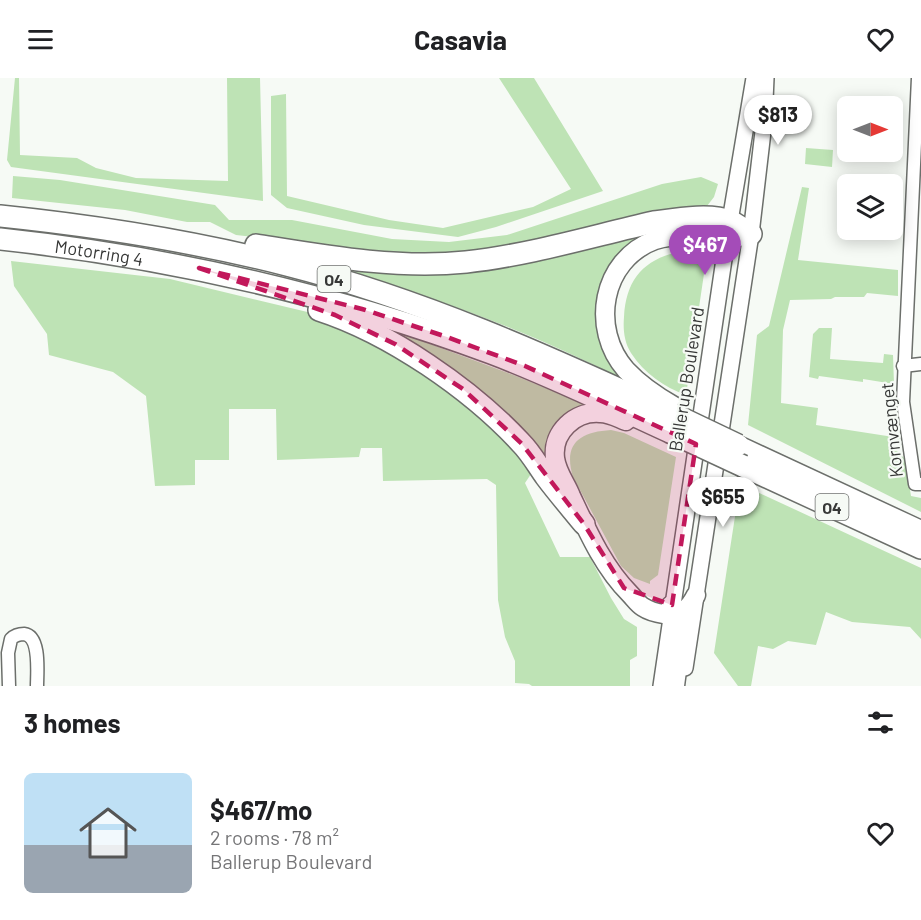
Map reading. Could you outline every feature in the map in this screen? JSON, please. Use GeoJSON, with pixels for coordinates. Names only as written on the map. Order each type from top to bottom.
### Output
{"type":"FeatureCollection","features":[{"type":"Feature","properties":{"kind":"highway","name":"Motorring 4"},"geometry":{"type":"LineString","coordinates":[[0,216],[77,224]]}},
{"type":"Feature","properties":{"kind":"highway"},"geometry":{"type":"LineString","coordinates":[[77,224],[138,224],[332,257],[416,264],[464,262],[508,256],[677,218],[708,218],[728,230],[750,234]]}},
{"type":"Feature","properties":{"kind":"highway","name":"O4"},"geometry":{"type":"LineString","coordinates":[[77,224],[210,248],[288,266],[367,289],[515,343],[581,371],[672,423],[921,549]]}},
{"type":"Feature","properties":{"kind":"highway","name":"Motorring 4"},"geometry":{"type":"LineString","coordinates":[[0,239],[74,247],[200,268]]}},
{"type":"Feature","properties":{"kind":"highway"},"geometry":{"type":"LineString","coordinates":[[200,268],[335,315],[395,344],[462,389],[522,444],[584,524]]}},
{"type":"Feature","properties":{"kind":"highway","name":"O4"},"geometry":{"type":"LineString","coordinates":[[200,268],[362,309],[447,337],[672,423]]}},
{"type":"Feature","properties":{"kind":"main road"},"geometry":{"type":"LineString","coordinates":[[672,423],[650,391],[626,369],[620,360],[606,330],[604,320],[606,294],[618,268],[628,258],[652,242],[680,235],[728,230]]}},
{"type":"Feature","properties":{"kind":"main road"},"geometry":{"type":"LineString","coordinates":[[672,423],[592,412],[570,422],[561,432],[556,443],[555,455],[561,478],[584,524],[616,580],[641,606],[673,612],[687,608],[696,595]]}},
{"type":"Feature","properties":{"kind":"main road","name":"O4"},"geometry":{"type":"LineString","coordinates":[[742,458],[921,530]]}},
{"type":"Feature","properties":{"kind":"main road"},"geometry":{"type":"LineString","coordinates":[[673,612],[680,643],[675,686]]}},
{"type":"Feature","properties":{"kind":"street","name":"Ballerup Boulevard"},"geometry":{"type":"LineString","coordinates":[[661,686],[728,230],[754,78]]}},
{"type":"Feature","properties":{"kind":"street"},"geometry":{"type":"LineString","coordinates":[[682,686],[750,234],[764,123],[766,78]]}},
{"type":"Feature","properties":{"kind":"street","name":"Kornvænget"},"geometry":{"type":"LineString","coordinates":[[918,78],[916,198],[903,366],[903,402],[915,484],[921,484]]}},
{"type":"Feature","properties":{"kind":"street","name":"Kornvænget"},"geometry":{"type":"LineString","coordinates":[[903,366],[921,364]]}},
{"type":"Feature","properties":{"kind":"street"},"geometry":{"type":"LineString","coordinates":[[9,686],[9,645],[15,635],[22,634],[29,635],[36,644],[37,686]]}},
{"type":"Feature","properties":{"kind":"highlighted area"},"geometry":{"type":"Polygon","coordinates":[[[199,268],[362,309],[447,337],[525,366],[696,444],[672,605],[624,588],[584,524],[522,444],[463,389],[395,344],[335,315],[199,268]]]}},
{"type":"Feature","properties":{"kind":"green space"},"geometry":{"type":"Polygon","coordinates":[[[15,78],[19,78],[20,155],[77,158],[96,168],[136,178],[228,181],[227,78],[260,78],[263,201],[11,167],[7,160],[15,78]]]}},
{"type":"Feature","properties":{"kind":"green space"},"geometry":{"type":"Polygon","coordinates":[[[499,78],[534,78],[603,191],[496,227],[458,237],[364,225],[287,208],[271,195],[271,96],[286,94],[287,196],[389,220],[443,228],[533,207],[571,189],[499,78]]]}},
{"type":"Feature","properties":{"kind":"green space"},"geometry":{"type":"Polygon","coordinates":[[[806,148],[833,150],[832,167],[805,164],[806,148]]]}},
{"type":"Feature","properties":{"kind":"green space"},"geometry":{"type":"Polygon","coordinates":[[[13,176],[60,180],[215,205],[229,220],[292,220],[392,239],[449,242],[507,235],[662,184],[701,177],[718,184],[714,197],[707,206],[654,214],[525,247],[401,260],[354,248],[236,235],[210,222],[187,222],[125,210],[12,198],[13,176]]]}},
{"type":"Feature","properties":{"kind":"green space"},"geometry":{"type":"Polygon","coordinates":[[[802,187],[809,188],[798,260],[898,270],[898,296],[867,293],[864,297],[790,300],[783,330],[781,403],[818,408],[816,425],[900,438],[894,448],[905,459],[911,496],[921,498],[921,512],[748,425],[757,335],[769,326],[802,187]]]}},
{"type":"Feature","properties":{"kind":"green space"},"geometry":{"type":"Polygon","coordinates":[[[703,225],[703,229],[671,229],[602,290],[623,371],[620,378],[551,345],[479,316],[333,267],[391,269],[622,234],[703,225]]]}},
{"type":"Feature","properties":{"kind":"green space"},"geometry":{"type":"Polygon","coordinates":[[[683,251],[701,256],[705,267],[686,395],[662,383],[642,367],[625,340],[624,326],[629,291],[640,272],[658,259],[683,251]]]}},
{"type":"Feature","properties":{"kind":"green space"},"geometry":{"type":"Polygon","coordinates":[[[11,261],[170,279],[320,315],[458,393],[535,468],[525,483],[560,557],[590,557],[624,619],[637,627],[637,656],[630,660],[630,686],[532,686],[515,683],[515,661],[505,637],[498,600],[496,485],[487,479],[383,481],[382,448],[361,448],[359,457],[277,460],[276,409],[229,409],[229,460],[195,460],[195,485],[155,486],[146,396],[113,372],[49,355],[47,334],[14,286],[11,261]]]}},
{"type":"Feature","properties":{"kind":"green space"},"geometry":{"type":"Polygon","coordinates":[[[382,326],[587,405],[575,413],[551,472],[382,326]]]}},
{"type":"Feature","properties":{"kind":"green space"},"geometry":{"type":"Polygon","coordinates":[[[819,328],[832,328],[830,359],[883,363],[884,354],[893,355],[894,384],[863,379],[863,382],[819,376],[818,379],[809,377],[813,334],[819,328]]]}},
{"type":"Feature","properties":{"kind":"green space"},"geometry":{"type":"Polygon","coordinates":[[[611,430],[624,433],[676,457],[658,575],[650,581],[650,584],[634,578],[621,566],[573,477],[570,466],[572,448],[576,442],[590,434],[611,430]]]}},
{"type":"Feature","properties":{"kind":"green space"},"geometry":{"type":"Polygon","coordinates":[[[740,484],[921,568],[921,639],[910,627],[852,622],[826,612],[816,645],[788,641],[773,649],[758,646],[751,686],[738,686],[714,653],[740,484]]]}}]}
